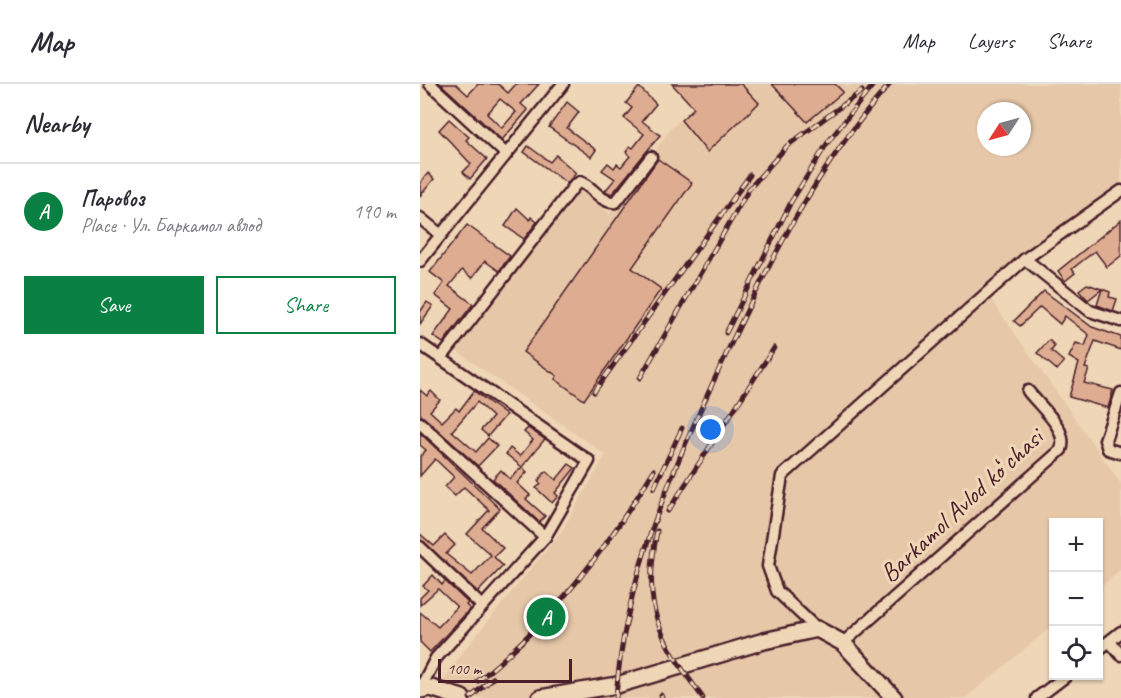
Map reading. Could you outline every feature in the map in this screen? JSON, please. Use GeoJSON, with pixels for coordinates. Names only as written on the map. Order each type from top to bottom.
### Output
{"type":"FeatureCollection","features":[{"type":"Feature","properties":{"kind":"street"},"geometry":{"type":"LineString","coordinates":[[430,84],[506,154]]}},
{"type":"Feature","properties":{"kind":"street"},"geometry":{"type":"LineString","coordinates":[[420,261],[563,84]]}},
{"type":"Feature","properties":{"kind":"street"},"geometry":{"type":"LineString","coordinates":[[441,357],[575,185],[580,182],[585,184],[604,200],[616,202],[651,157]]}},
{"type":"Feature","properties":{"kind":"street"},"geometry":{"type":"LineString","coordinates":[[894,698],[843,643],[817,629],[777,591],[768,566],[782,476],[1025,259],[1121,191]]}},
{"type":"Feature","properties":{"kind":"street"},"geometry":{"type":"LineString","coordinates":[[420,218],[441,235]]}},
{"type":"Feature","properties":{"kind":"street"},"geometry":{"type":"LineString","coordinates":[[1025,259],[1090,311],[1121,321]]}},
{"type":"Feature","properties":{"kind":"street"},"geometry":{"type":"LineString","coordinates":[[420,344],[589,461],[545,537],[436,658],[420,689]]}},
{"type":"Feature","properties":{"kind":"street","name":"Barkamol Аvlod koʻchasi"},"geometry":{"type":"LineString","coordinates":[[843,643],[1061,450],[1062,433],[1028,391]]}},
{"type":"Feature","properties":{"kind":"street"},"geometry":{"type":"LineString","coordinates":[[1121,393],[1105,440],[1108,449],[1121,453]]}},
{"type":"Feature","properties":{"kind":"street"},"geometry":{"type":"LineString","coordinates":[[420,423],[545,537]]}},
{"type":"Feature","properties":{"kind":"street"},"geometry":{"type":"LineString","coordinates":[[420,548],[482,606]]}},
{"type":"Feature","properties":{"kind":"street"},"geometry":{"type":"LineString","coordinates":[[540,698],[617,685],[764,641],[817,629]]}},
{"type":"Feature","properties":{"kind":"street"},"geometry":{"type":"LineString","coordinates":[[1103,647],[1121,632]]}},
{"type":"Feature","properties":{"kind":"street"},"geometry":{"type":"LineString","coordinates":[[1110,642],[1121,656]]}},
{"type":"Feature","properties":{"kind":"street"},"geometry":{"type":"LineString","coordinates":[[1039,698],[1060,680]]}},
{"type":"Feature","properties":{"kind":"street"},"geometry":{"type":"LineString","coordinates":[[420,689],[431,688],[462,698]]}},
{"type":"Feature","properties":{"kind":"shaded area"},"geometry":{"type":"Polygon","coordinates":[[[717,84],[845,84],[847,87],[855,84],[1121,84],[1121,184],[982,287],[1121,484],[1121,569],[1103,585],[1103,518],[1049,518],[1049,628],[966,698],[432,698],[463,652],[561,532],[606,455],[455,350],[579,190],[610,214],[670,130],[717,84]]]}},
{"type":"Feature","properties":{"kind":"building"},"geometry":{"type":"Polygon","coordinates":[[[441,84],[456,84],[468,95],[478,84],[498,84],[508,93],[516,84],[539,84],[521,104],[528,110],[502,140],[441,84]],[[500,99],[487,114],[502,128],[516,112],[500,99]]]}},
{"type":"Feature","properties":{"kind":"building"},"geometry":{"type":"Polygon","coordinates":[[[672,84],[741,84],[759,103],[707,152],[681,120],[694,108],[672,84]]]}},
{"type":"Feature","properties":{"kind":"building"},"geometry":{"type":"Polygon","coordinates":[[[772,84],[835,84],[843,92],[807,122],[772,84]]]}},
{"type":"Feature","properties":{"kind":"building"},"geometry":{"type":"Polygon","coordinates":[[[639,87],[656,104],[642,121],[660,135],[612,194],[605,191],[615,179],[602,170],[608,163],[614,168],[617,164],[621,167],[630,156],[626,152],[630,146],[633,148],[644,134],[624,118],[632,108],[626,103],[639,87]]]}},
{"type":"Feature","properties":{"kind":"building"},"geometry":{"type":"Polygon","coordinates":[[[567,102],[579,112],[567,128],[596,150],[591,157],[549,127],[567,102]]]}},
{"type":"Feature","properties":{"kind":"building"},"geometry":{"type":"Polygon","coordinates":[[[449,119],[469,137],[466,140],[487,159],[470,179],[463,172],[471,164],[439,130],[449,119]]]}},
{"type":"Feature","properties":{"kind":"building"},"geometry":{"type":"Polygon","coordinates":[[[528,146],[550,162],[556,155],[576,173],[567,183],[524,152],[528,146]]]}},
{"type":"Feature","properties":{"kind":"building"},"geometry":{"type":"Polygon","coordinates":[[[658,159],[692,183],[632,268],[661,289],[584,400],[555,379],[557,376],[523,352],[658,159]]]}},
{"type":"Feature","properties":{"kind":"building"},"geometry":{"type":"Polygon","coordinates":[[[428,173],[434,179],[420,196],[420,183],[428,173]]]}},
{"type":"Feature","properties":{"kind":"building"},"geometry":{"type":"Polygon","coordinates":[[[517,208],[530,220],[531,217],[537,222],[524,239],[505,226],[517,208]]]}},
{"type":"Feature","properties":{"kind":"building"},"geometry":{"type":"Polygon","coordinates":[[[1121,220],[1121,256],[1107,267],[1095,251],[1072,269],[1075,273],[1065,281],[1058,271],[1121,220]]]}},
{"type":"Feature","properties":{"kind":"building"},"geometry":{"type":"Polygon","coordinates":[[[467,225],[510,256],[499,271],[485,261],[472,278],[462,270],[449,286],[473,304],[443,343],[433,336],[453,309],[435,295],[444,283],[430,272],[467,225]]]}},
{"type":"Feature","properties":{"kind":"building"},"geometry":{"type":"Polygon","coordinates":[[[1087,284],[1102,289],[1088,300],[1079,290],[1087,284]]]}},
{"type":"Feature","properties":{"kind":"building"},"geometry":{"type":"Polygon","coordinates":[[[1102,289],[1110,292],[1109,297],[1117,299],[1113,311],[1097,305],[1102,289]]]}},
{"type":"Feature","properties":{"kind":"building"},"geometry":{"type":"Polygon","coordinates":[[[1044,291],[1092,327],[1121,337],[1121,350],[1095,341],[1085,368],[1089,369],[1084,383],[1113,390],[1108,408],[1069,397],[1079,363],[1069,357],[1076,343],[1085,346],[1089,335],[1065,316],[1060,324],[1040,307],[1020,326],[1014,321],[1044,291]]]}},
{"type":"Feature","properties":{"kind":"building"},"geometry":{"type":"Polygon","coordinates":[[[427,302],[433,306],[420,324],[420,312],[427,302]]]}},
{"type":"Feature","properties":{"kind":"building"},"geometry":{"type":"Polygon","coordinates":[[[1049,340],[1055,346],[1051,351],[1064,362],[1057,370],[1037,353],[1049,340]]]}},
{"type":"Feature","properties":{"kind":"building"},"geometry":{"type":"Polygon","coordinates":[[[420,390],[427,396],[431,391],[440,400],[430,411],[442,422],[456,408],[459,411],[474,391],[506,415],[488,436],[481,430],[493,417],[477,402],[452,431],[476,452],[488,438],[497,446],[478,466],[420,414],[420,390]]]}},
{"type":"Feature","properties":{"kind":"building"},"geometry":{"type":"Polygon","coordinates":[[[528,428],[545,439],[522,467],[506,454],[510,448],[520,456],[533,440],[524,432],[528,428]]]}},
{"type":"Feature","properties":{"kind":"building"},"geometry":{"type":"Polygon","coordinates":[[[420,433],[500,509],[482,528],[503,548],[494,557],[503,566],[478,592],[420,540],[420,534],[434,546],[445,535],[455,545],[446,554],[472,575],[491,555],[467,534],[489,510],[464,487],[455,496],[445,487],[454,477],[435,459],[420,476],[420,457],[426,450],[420,445],[420,433]]]}},
{"type":"Feature","properties":{"kind":"building"},"geometry":{"type":"Polygon","coordinates":[[[569,464],[575,468],[555,493],[558,496],[552,503],[536,488],[541,484],[538,481],[546,471],[556,480],[569,464]]]}},
{"type":"Feature","properties":{"kind":"building"},"geometry":{"type":"Polygon","coordinates":[[[522,467],[527,472],[517,483],[530,495],[526,499],[545,516],[539,522],[493,479],[501,470],[510,479],[522,467]]]}},
{"type":"Feature","properties":{"kind":"building"},"geometry":{"type":"Polygon","coordinates":[[[433,575],[442,585],[445,581],[468,603],[466,605],[470,609],[430,652],[420,642],[420,612],[438,627],[457,607],[438,589],[420,605],[420,598],[428,590],[423,586],[433,575]]]}},
{"type":"Feature","properties":{"kind":"railway"},"geometry":{"type":"LineString","coordinates":[[726,333],[791,202],[828,142],[874,84]]}},
{"type":"Feature","properties":{"kind":"railway"},"geometry":{"type":"LineString","coordinates":[[616,698],[629,610],[640,567],[669,484],[703,403],[757,289],[796,217],[839,148],[890,84]]}},
{"type":"Feature","properties":{"kind":"railway"},"geometry":{"type":"LineString","coordinates":[[640,378],[749,189],[787,146],[862,91]]}},
{"type":"Feature","properties":{"kind":"railway"},"geometry":{"type":"LineString","coordinates":[[594,392],[750,175]]}},
{"type":"Feature","properties":{"kind":"railway"},"geometry":{"type":"LineString","coordinates":[[668,511],[774,348]]}},
{"type":"Feature","properties":{"kind":"railway"},"geometry":{"type":"LineString","coordinates":[[654,488],[682,428]]}},
{"type":"Feature","properties":{"kind":"railway"},"geometry":{"type":"LineString","coordinates":[[478,681],[530,634],[575,583],[616,529],[654,470]]}},
{"type":"Feature","properties":{"kind":"railway"},"geometry":{"type":"LineString","coordinates":[[657,531],[652,581],[653,602],[658,621],[675,657],[703,698]]}},
{"type":"Feature","properties":{"kind":"railway"},"geometry":{"type":"LineString","coordinates":[[470,698],[493,678]]}},
{"type":"Feature","properties":{"kind":"place","name":"Паровоз"},"geometry":{"type":"Point","coordinates":[546,617]}}]}
